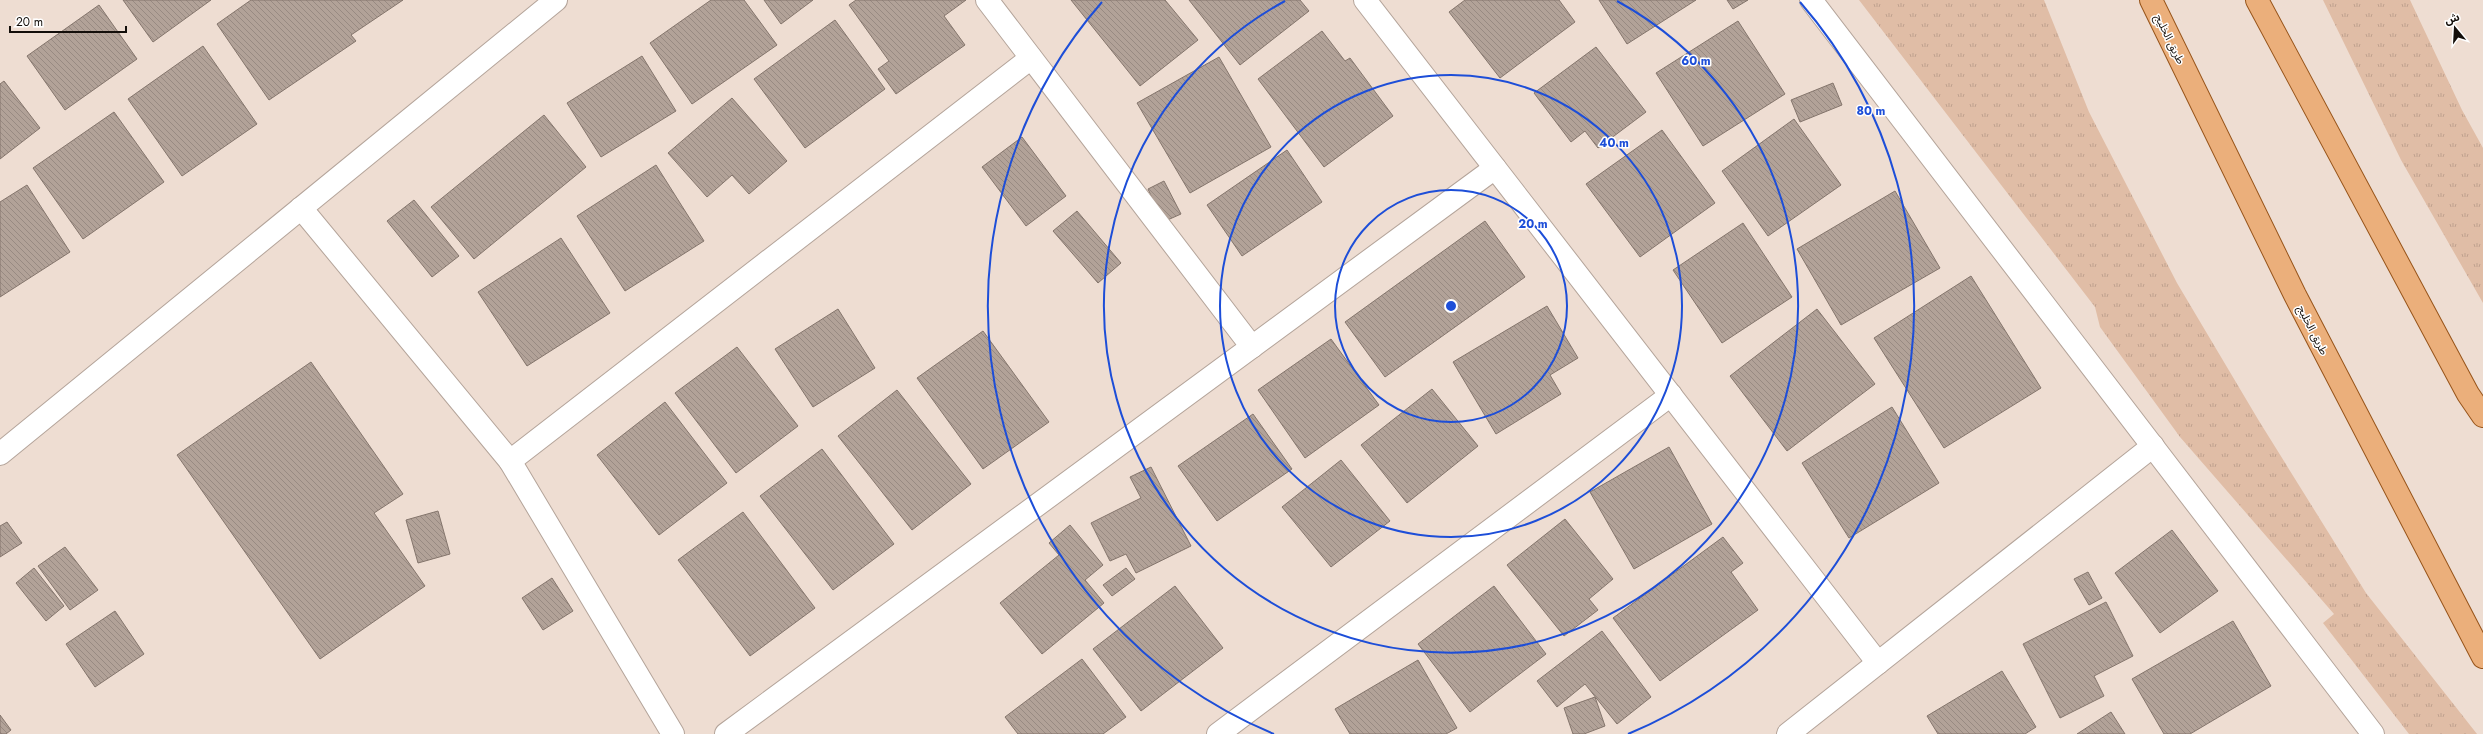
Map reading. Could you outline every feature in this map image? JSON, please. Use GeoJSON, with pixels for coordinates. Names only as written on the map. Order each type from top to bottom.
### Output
{"type":"FeatureCollection","features":[{"type":"Feature","properties":{"kind":"main road","name":"طريق الخليج"},"geometry":{"type":"LineString","coordinates":[[2151,0],[2295,295],[2483,657]]}},
{"type":"Feature","properties":{"kind":"main road"},"geometry":{"type":"LineString","coordinates":[[2257,0],[2468,394],[2483,416]]}},
{"type":"Feature","properties":{"kind":"street"},"geometry":{"type":"LineString","coordinates":[[0,454],[556,0]]}},
{"type":"Feature","properties":{"kind":"street"},"geometry":{"type":"LineString","coordinates":[[987,0],[1252,347]]}},
{"type":"Feature","properties":{"kind":"street"},"geometry":{"type":"LineString","coordinates":[[1365,0],[1878,663]]}},
{"type":"Feature","properties":{"kind":"street"},"geometry":{"type":"LineString","coordinates":[[1811,0],[2373,734]]}},
{"type":"Feature","properties":{"kind":"street"},"geometry":{"type":"LineString","coordinates":[[510,461],[1031,58]]}},
{"type":"Feature","properties":{"kind":"street"},"geometry":{"type":"LineString","coordinates":[[726,734],[1495,168]]}},
{"type":"Feature","properties":{"kind":"street"},"geometry":{"type":"LineString","coordinates":[[301,208],[510,461],[673,734]]}},
{"type":"Feature","properties":{"kind":"street"},"geometry":{"type":"LineString","coordinates":[[1218,734],[1671,395]]}},
{"type":"Feature","properties":{"kind":"street"},"geometry":{"type":"LineString","coordinates":[[1788,734],[2153,446]]}},
{"type":"Feature","properties":{"kind":"green space"},"geometry":{"type":"Polygon","coordinates":[[[1859,0],[2044,0],[2089,112],[2177,283],[2259,421],[2366,593],[2477,734],[2409,734],[2323,623],[2334,614],[2180,437],[2100,327],[2095,307],[1859,0]]]}},
{"type":"Feature","properties":{"kind":"green space"},"geometry":{"type":"Polygon","coordinates":[[[2323,0],[2410,0],[2462,110],[2483,148],[2483,303],[2401,160],[2323,0]]]}},
{"type":"Feature","properties":{"kind":"building"},"geometry":{"type":"Polygon","coordinates":[[[123,0],[211,0],[153,42],[123,0]]]}},
{"type":"Feature","properties":{"kind":"building"},"geometry":{"type":"Polygon","coordinates":[[[251,0],[403,0],[351,35],[356,41],[269,100],[217,24],[251,0]]]}},
{"type":"Feature","properties":{"kind":"building"},"geometry":{"type":"Polygon","coordinates":[[[711,0],[744,0],[777,45],[692,104],[650,43],[711,0]]]}},
{"type":"Feature","properties":{"kind":"building"},"geometry":{"type":"Polygon","coordinates":[[[764,0],[813,0],[781,24],[764,0]]]}},
{"type":"Feature","properties":{"kind":"building"},"geometry":{"type":"Polygon","coordinates":[[[856,0],[966,0],[944,16],[965,45],[896,94],[878,69],[889,61],[849,5],[856,0]]]}},
{"type":"Feature","properties":{"kind":"building"},"geometry":{"type":"Polygon","coordinates":[[[1071,0],[1165,0],[1198,40],[1140,86],[1071,0]]]}},
{"type":"Feature","properties":{"kind":"building"},"geometry":{"type":"Polygon","coordinates":[[[1189,0],[1300,0],[1309,11],[1240,65],[1189,0]]]}},
{"type":"Feature","properties":{"kind":"building"},"geometry":{"type":"Polygon","coordinates":[[[1465,0],[1559,0],[1575,22],[1500,78],[1449,12],[1465,0]]]}},
{"type":"Feature","properties":{"kind":"building"},"geometry":{"type":"Polygon","coordinates":[[[1599,0],[1696,0],[1627,44],[1599,0]]]}},
{"type":"Feature","properties":{"kind":"building"},"geometry":{"type":"Polygon","coordinates":[[[1727,0],[1748,0],[1733,9],[1727,0]]]}},
{"type":"Feature","properties":{"kind":"building"},"geometry":{"type":"Polygon","coordinates":[[[99,5],[137,59],[65,110],[27,56],[99,5]]]}},
{"type":"Feature","properties":{"kind":"building"},"geometry":{"type":"Polygon","coordinates":[[[835,20],[885,89],[805,148],[754,79],[835,20]]]}},
{"type":"Feature","properties":{"kind":"building"},"geometry":{"type":"Polygon","coordinates":[[[1738,21],[1785,94],[1703,146],[1656,73],[1738,21]]]}},
{"type":"Feature","properties":{"kind":"building"},"geometry":{"type":"Polygon","coordinates":[[[1322,31],[1345,61],[1350,58],[1393,116],[1324,167],[1258,79],[1322,31]]]}},
{"type":"Feature","properties":{"kind":"building"},"geometry":{"type":"Polygon","coordinates":[[[203,46],[257,124],[182,176],[128,99],[203,46]]]}},
{"type":"Feature","properties":{"kind":"building"},"geometry":{"type":"Polygon","coordinates":[[[1596,47],[1646,112],[1598,148],[1585,131],[1571,142],[1534,93],[1596,47]]]}},
{"type":"Feature","properties":{"kind":"building"},"geometry":{"type":"Polygon","coordinates":[[[642,56],[676,111],[601,157],[567,103],[642,56]]]}},
{"type":"Feature","properties":{"kind":"building"},"geometry":{"type":"Polygon","coordinates":[[[1219,57],[1271,147],[1190,193],[1137,103],[1219,57]]]}},
{"type":"Feature","properties":{"kind":"building"},"geometry":{"type":"Polygon","coordinates":[[[4,81],[40,128],[0,159],[0,84],[4,81]]]}},
{"type":"Feature","properties":{"kind":"building"},"geometry":{"type":"Polygon","coordinates":[[[1833,83],[1842,105],[1800,122],[1791,100],[1833,83]]]}},
{"type":"Feature","properties":{"kind":"building"},"geometry":{"type":"Polygon","coordinates":[[[732,98],[787,161],[749,194],[732,175],[707,197],[668,153],[732,98]]]}},
{"type":"Feature","properties":{"kind":"building"},"geometry":{"type":"Polygon","coordinates":[[[114,112],[164,182],[83,239],[33,168],[114,112]]]}},
{"type":"Feature","properties":{"kind":"building"},"geometry":{"type":"Polygon","coordinates":[[[544,115],[586,167],[474,259],[431,207],[544,115]]]}},
{"type":"Feature","properties":{"kind":"building"},"geometry":{"type":"Polygon","coordinates":[[[1794,119],[1841,185],[1768,236],[1722,171],[1794,119]]]}},
{"type":"Feature","properties":{"kind":"building"},"geometry":{"type":"Polygon","coordinates":[[[1662,130],[1715,203],[1640,257],[1586,184],[1662,130]]]}},
{"type":"Feature","properties":{"kind":"building"},"geometry":{"type":"Polygon","coordinates":[[[1022,137],[1066,196],[1026,226],[982,167],[1022,137]]]}},
{"type":"Feature","properties":{"kind":"building"},"geometry":{"type":"Polygon","coordinates":[[[1287,150],[1322,202],[1242,256],[1207,205],[1287,150]]]}},
{"type":"Feature","properties":{"kind":"building"},"geometry":{"type":"Polygon","coordinates":[[[656,165],[704,241],[625,291],[577,216],[656,165]]]}},
{"type":"Feature","properties":{"kind":"building"},"geometry":{"type":"Polygon","coordinates":[[[1164,181],[1181,214],[1163,222],[1148,189],[1164,181]]]}},
{"type":"Feature","properties":{"kind":"building"},"geometry":{"type":"Polygon","coordinates":[[[27,185],[70,252],[0,297],[0,202],[27,185]]]}},
{"type":"Feature","properties":{"kind":"building"},"geometry":{"type":"Polygon","coordinates":[[[1895,191],[1940,268],[1841,325],[1797,249],[1895,191]]]}},
{"type":"Feature","properties":{"kind":"building"},"geometry":{"type":"Polygon","coordinates":[[[414,200],[459,256],[432,277],[387,221],[414,200]]]}},
{"type":"Feature","properties":{"kind":"building"},"geometry":{"type":"Polygon","coordinates":[[[1077,211],[1121,263],[1098,283],[1053,231],[1077,211]]]}},
{"type":"Feature","properties":{"kind":"building"},"geometry":{"type":"Polygon","coordinates":[[[1485,221],[1525,277],[1385,377],[1345,322],[1485,221]]]}},
{"type":"Feature","properties":{"kind":"building"},"geometry":{"type":"Polygon","coordinates":[[[1743,223],[1792,297],[1722,343],[1673,270],[1743,223]]]}},
{"type":"Feature","properties":{"kind":"building"},"geometry":{"type":"Polygon","coordinates":[[[561,238],[610,313],[527,366],[478,292],[561,238]]]}},
{"type":"Feature","properties":{"kind":"building"},"geometry":{"type":"Polygon","coordinates":[[[1971,276],[2041,388],[1944,448],[1874,338],[1971,276]]]}},
{"type":"Feature","properties":{"kind":"building"},"geometry":{"type":"Polygon","coordinates":[[[1547,306],[1578,358],[1550,375],[1561,394],[1496,434],[1453,362],[1547,306]]]}},
{"type":"Feature","properties":{"kind":"building"},"geometry":{"type":"Polygon","coordinates":[[[838,309],[875,368],[813,407],[775,349],[838,309]]]}},
{"type":"Feature","properties":{"kind":"building"},"geometry":{"type":"Polygon","coordinates":[[[1817,309],[1875,384],[1787,451],[1730,376],[1817,309]]]}},
{"type":"Feature","properties":{"kind":"building"},"geometry":{"type":"Polygon","coordinates":[[[983,331],[1049,422],[983,469],[917,378],[983,331]]]}},
{"type":"Feature","properties":{"kind":"building"},"geometry":{"type":"Polygon","coordinates":[[[1331,339],[1379,405],[1305,458],[1258,390],[1331,339]]]}},
{"type":"Feature","properties":{"kind":"building"},"geometry":{"type":"Polygon","coordinates":[[[737,347],[798,426],[736,473],[675,393],[737,347]]]}},
{"type":"Feature","properties":{"kind":"building"},"geometry":{"type":"Polygon","coordinates":[[[311,362],[403,494],[374,513],[425,586],[320,659],[177,455],[311,362]]]}},
{"type":"Feature","properties":{"kind":"building"},"geometry":{"type":"Polygon","coordinates":[[[1432,389],[1478,446],[1407,503],[1361,445],[1432,389]]]}},
{"type":"Feature","properties":{"kind":"building"},"geometry":{"type":"Polygon","coordinates":[[[897,390],[971,484],[912,530],[838,436],[897,390]]]}},
{"type":"Feature","properties":{"kind":"building"},"geometry":{"type":"Polygon","coordinates":[[[665,402],[727,483],[659,535],[597,455],[665,402]]]}},
{"type":"Feature","properties":{"kind":"building"},"geometry":{"type":"Polygon","coordinates":[[[1892,407],[1939,483],[1849,538],[1802,463],[1892,407]]]}},
{"type":"Feature","properties":{"kind":"building"},"geometry":{"type":"Polygon","coordinates":[[[1253,414],[1292,469],[1217,521],[1178,466],[1253,414]]]}},
{"type":"Feature","properties":{"kind":"building"},"geometry":{"type":"Polygon","coordinates":[[[1669,447],[1712,524],[1634,569],[1590,492],[1669,447]]]}},
{"type":"Feature","properties":{"kind":"building"},"geometry":{"type":"Polygon","coordinates":[[[822,449],[894,544],[833,590],[760,496],[822,449]]]}},
{"type":"Feature","properties":{"kind":"building"},"geometry":{"type":"Polygon","coordinates":[[[1341,460],[1390,521],[1331,567],[1282,507],[1341,460]]]}},
{"type":"Feature","properties":{"kind":"building"},"geometry":{"type":"Polygon","coordinates":[[[1151,467],[1191,546],[1136,573],[1126,554],[1110,561],[1091,523],[1141,498],[1130,477],[1151,467]]]}},
{"type":"Feature","properties":{"kind":"building"},"geometry":{"type":"Polygon","coordinates":[[[438,511],[450,554],[418,563],[406,520],[438,511]]]}},
{"type":"Feature","properties":{"kind":"building"},"geometry":{"type":"Polygon","coordinates":[[[743,512],[815,608],[750,656],[678,560],[743,512]]]}},
{"type":"Feature","properties":{"kind":"building"},"geometry":{"type":"Polygon","coordinates":[[[1565,519],[1613,579],[1589,599],[1598,610],[1564,636],[1507,565],[1565,519]]]}},
{"type":"Feature","properties":{"kind":"building"},"geometry":{"type":"Polygon","coordinates":[[[7,522],[22,543],[0,557],[0,526],[7,522]]]}},
{"type":"Feature","properties":{"kind":"building"},"geometry":{"type":"Polygon","coordinates":[[[1070,525],[1103,565],[1085,580],[1104,603],[1042,654],[1000,603],[1059,555],[1049,543],[1070,525]]]}},
{"type":"Feature","properties":{"kind":"building"},"geometry":{"type":"Polygon","coordinates":[[[2172,530],[2218,591],[2160,633],[2115,573],[2172,530]]]}},
{"type":"Feature","properties":{"kind":"building"},"geometry":{"type":"Polygon","coordinates":[[[1723,537],[1743,563],[1731,572],[1758,610],[1660,681],[1613,618],[1723,537]]]}},
{"type":"Feature","properties":{"kind":"building"},"geometry":{"type":"Polygon","coordinates":[[[65,547],[98,590],[70,610],[38,566],[65,547]]]}},
{"type":"Feature","properties":{"kind":"building"},"geometry":{"type":"Polygon","coordinates":[[[34,568],[64,606],[46,621],[16,583],[34,568]]]}},
{"type":"Feature","properties":{"kind":"building"},"geometry":{"type":"Polygon","coordinates":[[[1126,568],[1135,579],[1112,596],[1103,585],[1126,568]]]}},
{"type":"Feature","properties":{"kind":"building"},"geometry":{"type":"Polygon","coordinates":[[[2088,572],[2102,598],[2089,605],[2074,579],[2088,572]]]}},
{"type":"Feature","properties":{"kind":"building"},"geometry":{"type":"Polygon","coordinates":[[[552,578],[573,611],[543,630],[522,598],[552,578]]]}},
{"type":"Feature","properties":{"kind":"building"},"geometry":{"type":"Polygon","coordinates":[[[1175,586],[1223,648],[1141,711],[1093,649],[1175,586]]]}},
{"type":"Feature","properties":{"kind":"building"},"geometry":{"type":"Polygon","coordinates":[[[1494,586],[1546,654],[1470,712],[1418,644],[1494,586]]]}},
{"type":"Feature","properties":{"kind":"building"},"geometry":{"type":"Polygon","coordinates":[[[2106,602],[2133,656],[2094,676],[2104,696],[2060,718],[2023,644],[2106,602]]]}},
{"type":"Feature","properties":{"kind":"building"},"geometry":{"type":"Polygon","coordinates":[[[115,611],[144,654],[95,687],[66,644],[115,611]]]}},
{"type":"Feature","properties":{"kind":"building"},"geometry":{"type":"Polygon","coordinates":[[[2233,621],[2271,686],[2190,734],[2164,734],[2132,679],[2233,621]]]}},
{"type":"Feature","properties":{"kind":"building"},"geometry":{"type":"Polygon","coordinates":[[[1602,631],[1651,697],[1617,724],[1585,684],[1557,707],[1537,681],[1602,631]]]}},
{"type":"Feature","properties":{"kind":"building"},"geometry":{"type":"Polygon","coordinates":[[[1082,659],[1126,717],[1103,734],[1018,734],[1005,717],[1082,659]]]}},
{"type":"Feature","properties":{"kind":"building"},"geometry":{"type":"Polygon","coordinates":[[[1418,660],[1457,728],[1446,734],[1350,734],[1335,709],[1418,660]]]}},
{"type":"Feature","properties":{"kind":"building"},"geometry":{"type":"Polygon","coordinates":[[[2002,671],[2036,727],[2025,734],[1938,734],[1927,716],[2002,671]]]}},
{"type":"Feature","properties":{"kind":"building"},"geometry":{"type":"Polygon","coordinates":[[[1595,697],[1605,726],[1584,734],[1573,734],[1564,708],[1595,697]]]}},
{"type":"Feature","properties":{"kind":"building"},"geometry":{"type":"Polygon","coordinates":[[[2111,712],[2125,734],[2077,734],[2111,712]]]}},
{"type":"Feature","properties":{"kind":"building"},"geometry":{"type":"Polygon","coordinates":[[[0,715],[11,730],[6,734],[0,734],[0,715]]]}}]}
